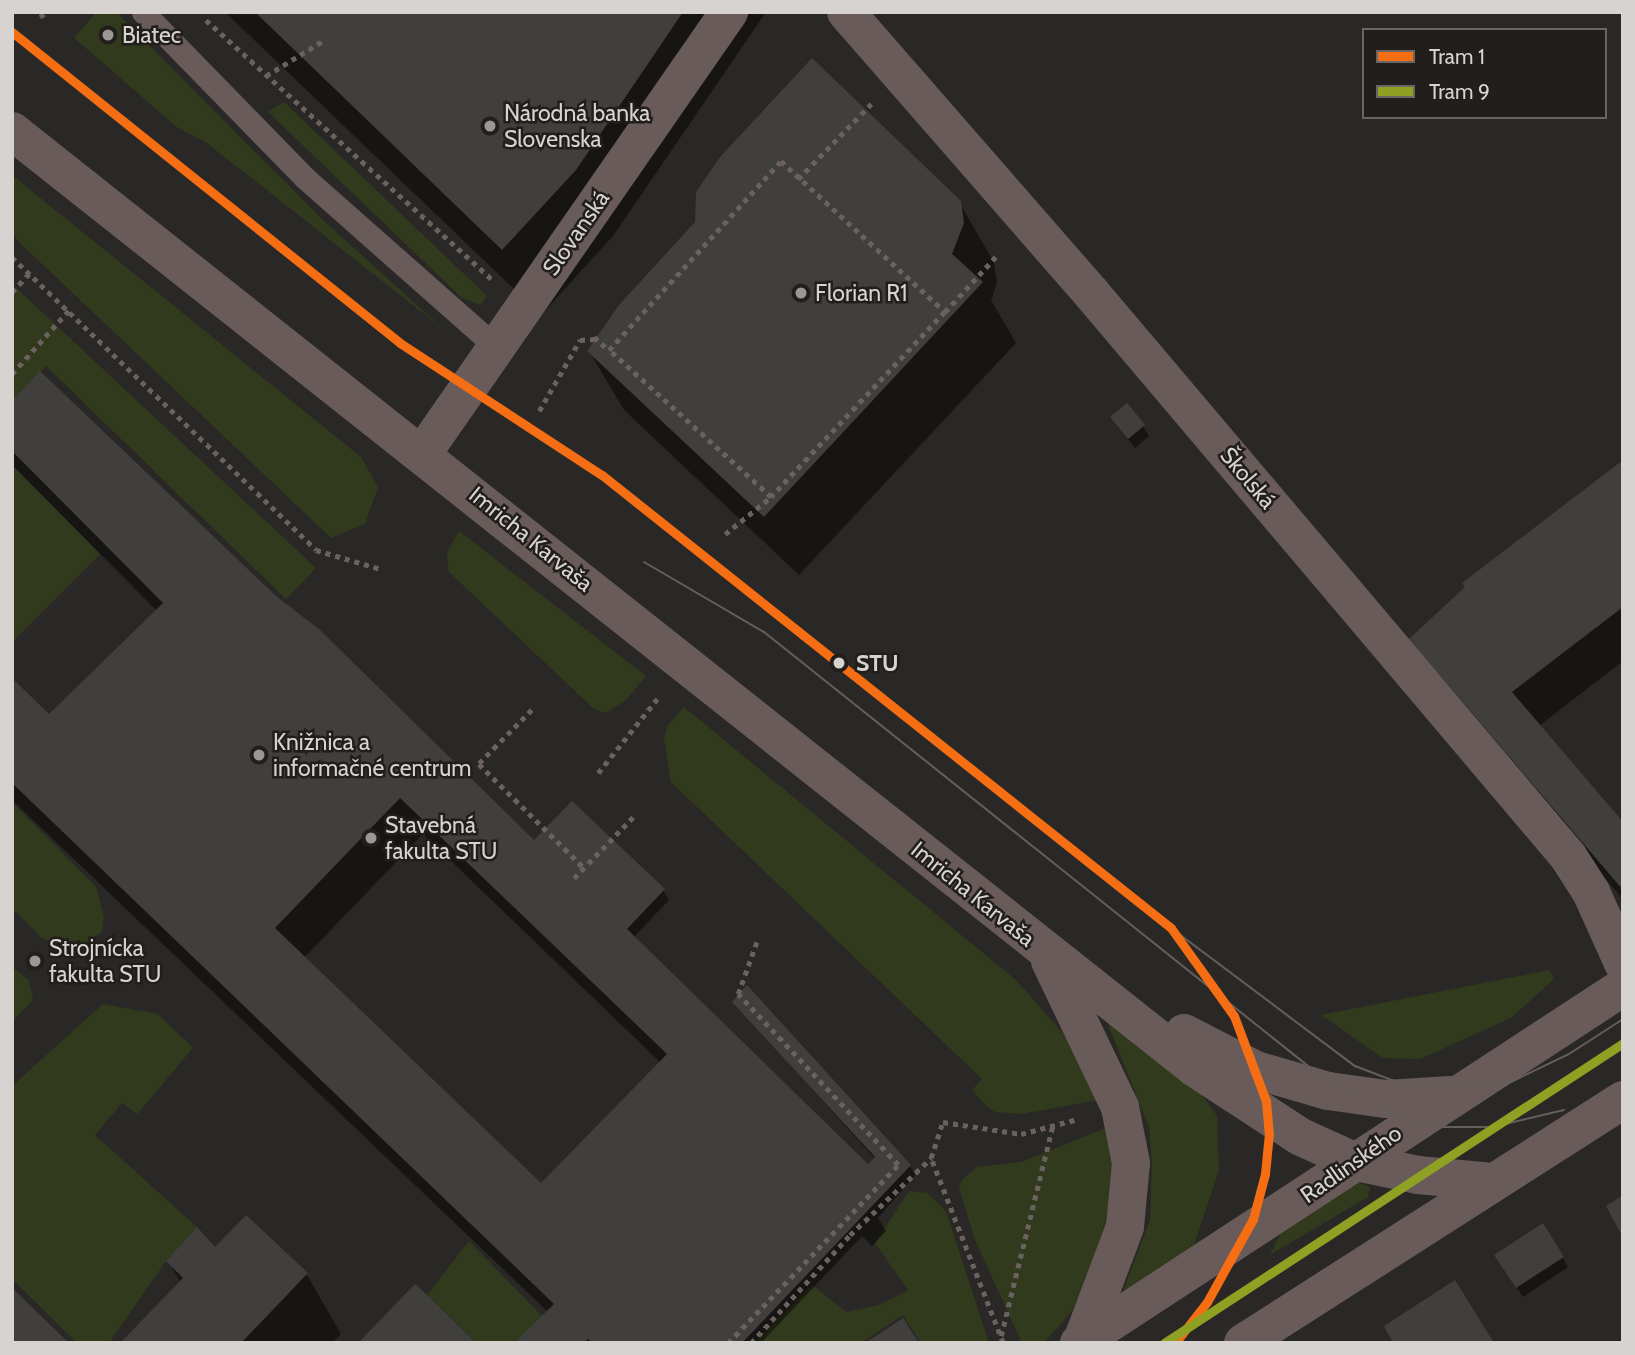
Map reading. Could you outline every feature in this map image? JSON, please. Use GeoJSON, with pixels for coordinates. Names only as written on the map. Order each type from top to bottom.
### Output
{"type":"FeatureCollection","features":[{"type":"Feature","properties":{"kind":"street","name":"Slovanská"},"geometry":{"type":"LineString","coordinates":[[423,453],[729,12]]}},
{"type":"Feature","properties":{"kind":"street","name":"Školská"},"geometry":{"type":"LineString","coordinates":[[846,12],[1092,294],[1568,856],[1591,892],[1623,963]]}},
{"type":"Feature","properties":{"kind":"street","name":"Imricha Karvaša"},"geometry":{"type":"LineString","coordinates":[[12,131],[423,453],[1046,953],[1234,1094],[1301,1137],[1356,1161],[1418,1175],[1493,1182]]}},
{"type":"Feature","properties":{"kind":"street","name":"Imricha Karvaša"},"geometry":{"type":"LineString","coordinates":[[1046,953],[1223,1056],[1265,1074],[1328,1091],[1386,1099],[1453,1095]]}},
{"type":"Feature","properties":{"kind":"street","name":"Imricha Karvaša"},"geometry":{"type":"LineString","coordinates":[[1046,953],[1120,1107],[1130,1153],[1131,1194],[1125,1227],[1081,1342]]}},
{"type":"Feature","properties":{"kind":"street","name":"Radlinského"},"geometry":{"type":"LineString","coordinates":[[1081,1342],[1453,1095],[1623,986]]}},
{"type":"Feature","properties":{"kind":"street"},"geometry":{"type":"LineString","coordinates":[[1244,1343],[1623,1100]]}},
{"type":"Feature","properties":{"kind":"lane"},"geometry":{"type":"LineString","coordinates":[[143,12],[305,178],[496,347]]}},
{"type":"Feature","properties":{"kind":"path"},"geometry":{"type":"LineString","coordinates":[[40,17],[46,12]]}},
{"type":"Feature","properties":{"kind":"path"},"geometry":{"type":"LineString","coordinates":[[198,12],[499,286],[496,347]]}},
{"type":"Feature","properties":{"kind":"path"},"geometry":{"type":"LineString","coordinates":[[266,76],[326,39]]}},
{"type":"Feature","properties":{"kind":"path"},"geometry":{"type":"LineString","coordinates":[[798,179],[879,95]]}},
{"type":"Feature","properties":{"kind":"path"},"geometry":{"type":"LineString","coordinates":[[609,350],[781,161],[945,312]]}},
{"type":"Feature","properties":{"kind":"path"},"geometry":{"type":"LineString","coordinates":[[725,534],[771,497],[1006,246]]}},
{"type":"Feature","properties":{"kind":"path"},"geometry":{"type":"LineString","coordinates":[[12,257],[316,550],[382,569]]}},
{"type":"Feature","properties":{"kind":"path"},"geometry":{"type":"LineString","coordinates":[[12,292],[30,273]]}},
{"type":"Feature","properties":{"kind":"path"},"geometry":{"type":"LineString","coordinates":[[12,374],[69,310]]}},
{"type":"Feature","properties":{"kind":"path"},"geometry":{"type":"LineString","coordinates":[[540,411],[580,340],[595,338],[771,497]]}},
{"type":"Feature","properties":{"kind":"path"},"geometry":{"type":"LineString","coordinates":[[598,773],[685,663]]}},
{"type":"Feature","properties":{"kind":"path"},"geometry":{"type":"LineString","coordinates":[[532,710],[479,764],[583,867]]}},
{"type":"Feature","properties":{"kind":"path"},"geometry":{"type":"LineString","coordinates":[[574,878],[635,814]]}},
{"type":"Feature","properties":{"kind":"path"},"geometry":{"type":"LineString","coordinates":[[728,1343],[898,1165],[738,994],[758,938]]}},
{"type":"Feature","properties":{"kind":"path"},"geometry":{"type":"LineString","coordinates":[[751,1343],[850,1236],[931,1158],[943,1122],[1021,1134],[1092,1115]]}},
{"type":"Feature","properties":{"kind":"path"},"geometry":{"type":"LineString","coordinates":[[1002,1340],[1052,1125]]}},
{"type":"Feature","properties":{"kind":"path"},"geometry":{"type":"LineString","coordinates":[[931,1158],[1002,1340]]}},
{"type":"Feature","properties":{"kind":"green space"},"geometry":{"type":"Polygon","coordinates":[[[97,12],[116,12],[323,220],[442,328],[207,143],[177,127],[74,38],[97,12]]]}},
{"type":"Feature","properties":{"kind":"green space"},"geometry":{"type":"Polygon","coordinates":[[[284,102],[487,296],[481,305],[462,298],[268,112],[284,102]]]}},
{"type":"Feature","properties":{"kind":"green space"},"geometry":{"type":"Polygon","coordinates":[[[12,175],[361,457],[378,487],[365,524],[331,538],[21,244],[12,233],[12,175]]]}},
{"type":"Feature","properties":{"kind":"green space"},"geometry":{"type":"Polygon","coordinates":[[[12,284],[316,568],[286,599],[46,366],[12,401],[12,284]]]}},
{"type":"Feature","properties":{"kind":"green space"},"geometry":{"type":"Polygon","coordinates":[[[12,464],[100,554],[12,642],[12,464]]]}},
{"type":"Feature","properties":{"kind":"green space"},"geometry":{"type":"Polygon","coordinates":[[[459,531],[646,676],[627,699],[606,713],[594,709],[449,572],[447,553],[459,531]]]}},
{"type":"Feature","properties":{"kind":"green space"},"geometry":{"type":"Polygon","coordinates":[[[684,707],[1016,980],[1074,1046],[1100,1100],[1021,1114],[995,1112],[986,1106],[972,1090],[982,1079],[671,782],[664,738],[668,725],[684,707]]]}},
{"type":"Feature","properties":{"kind":"green space"},"geometry":{"type":"Polygon","coordinates":[[[12,802],[96,887],[104,917],[102,932],[76,950],[43,939],[12,908],[12,802]]]}},
{"type":"Feature","properties":{"kind":"green space"},"geometry":{"type":"Polygon","coordinates":[[[12,967],[29,980],[33,1000],[12,1022],[12,967]]]}},
{"type":"Feature","properties":{"kind":"green space"},"geometry":{"type":"Polygon","coordinates":[[[1549,970],[1554,979],[1511,1018],[1420,1059],[1383,1058],[1321,1015],[1549,970]]]}},
{"type":"Feature","properties":{"kind":"green space"},"geometry":{"type":"Polygon","coordinates":[[[103,1004],[158,1014],[193,1048],[137,1114],[122,1103],[95,1135],[197,1227],[166,1261],[109,1343],[77,1343],[12,1279],[12,1086],[103,1004]]]}},
{"type":"Feature","properties":{"kind":"green space"},"geometry":{"type":"Polygon","coordinates":[[[1107,1022],[1200,1092],[1217,1116],[1219,1170],[1190,1257],[1119,1302],[1150,1220],[1152,1165],[1149,1127],[1107,1022]]]}},
{"type":"Feature","properties":{"kind":"green space"},"geometry":{"type":"Polygon","coordinates":[[[1106,1128],[1115,1147],[1115,1215],[1072,1311],[1044,1343],[1022,1343],[975,1240],[959,1188],[963,1179],[977,1167],[1021,1162],[1106,1128]]]}},
{"type":"Feature","properties":{"kind":"green space"},"geometry":{"type":"Polygon","coordinates":[[[1358,1182],[1370,1187],[1368,1197],[1270,1255],[1280,1234],[1358,1182]]]}},
{"type":"Feature","properties":{"kind":"green space"},"geometry":{"type":"Polygon","coordinates":[[[909,1191],[927,1193],[946,1211],[989,1343],[921,1343],[903,1315],[861,1343],[754,1343],[812,1285],[847,1312],[879,1305],[908,1290],[875,1243],[909,1191]]]}},
{"type":"Feature","properties":{"kind":"green space"},"geometry":{"type":"Polygon","coordinates":[[[469,1241],[542,1316],[514,1343],[476,1343],[427,1295],[469,1241]]]}},
{"type":"Feature","properties":{"kind":"building","name":"Národná banka Slovenska"},"geometry":{"type":"Polygon","coordinates":[[[255,12],[683,12],[576,170],[502,250],[255,12]]]}},
{"type":"Feature","properties":{"kind":"building","name":"Florian R1"},"geometry":{"type":"Polygon","coordinates":[[[812,58],[961,201],[964,223],[952,254],[983,282],[764,517],[587,351],[619,305],[695,222],[696,192],[720,157],[812,58]]]}},
{"type":"Feature","properties":{"kind":"building"},"geometry":{"type":"Polygon","coordinates":[[[40,371],[276,596],[320,630],[534,840],[572,801],[665,889],[627,929],[868,1164],[875,1157],[732,1002],[747,985],[911,1165],[742,1343],[592,1343],[588,1339],[584,1343],[514,1343],[554,1304],[12,783],[12,678],[49,714],[163,603],[12,451],[12,401],[40,371]],[[400,798],[275,928],[541,1183],[667,1054],[400,798]]]}},
{"type":"Feature","properties":{"kind":"building"},"geometry":{"type":"Polygon","coordinates":[[[1127,403],[1145,425],[1128,439],[1110,417],[1127,403]]]}},
{"type":"Feature","properties":{"kind":"building"},"geometry":{"type":"Polygon","coordinates":[[[1623,460],[1623,607],[1512,692],[1623,822],[1623,890],[1409,639],[1465,587],[1462,583],[1623,460]]]}},
{"type":"Feature","properties":{"kind":"building"},"geometry":{"type":"Polygon","coordinates":[[[1623,1195],[1623,1238],[1606,1206],[1623,1195]]]}},
{"type":"Feature","properties":{"kind":"building"},"geometry":{"type":"Polygon","coordinates":[[[246,1215],[308,1273],[241,1343],[120,1343],[183,1278],[166,1261],[197,1227],[215,1247],[246,1215]]]}},
{"type":"Feature","properties":{"kind":"building"},"geometry":{"type":"Polygon","coordinates":[[[1543,1223],[1564,1257],[1516,1288],[1494,1255],[1543,1223]]]}},
{"type":"Feature","properties":{"kind":"building"},"geometry":{"type":"Polygon","coordinates":[[[1455,1280],[1494,1343],[1393,1343],[1384,1326],[1455,1280]]]}},
{"type":"Feature","properties":{"kind":"building"},"geometry":{"type":"Polygon","coordinates":[[[415,1284],[427,1295],[476,1343],[358,1343],[415,1284]]]}},
{"type":"Feature","properties":{"kind":"building"},"geometry":{"type":"Polygon","coordinates":[[[12,1288],[69,1343],[12,1343],[12,1288]]]}},
{"type":"Feature","properties":{"kind":"building"},"geometry":{"type":"Polygon","coordinates":[[[903,1318],[919,1343],[865,1343],[903,1318]]]}},
{"type":"Feature","properties":{"kind":"tram line","name":"1"},"geometry":{"type":"LineString","coordinates":[[12,32],[400,343],[602,475],[1171,928],[1234,1016],[1266,1101],[1269,1133],[1265,1174],[1253,1219],[1207,1302],[1175,1343]]}},
{"type":"Feature","properties":{"kind":"tram line"},"geometry":{"type":"LineString","coordinates":[[644,562],[764,632],[1323,1078],[1378,1110],[1437,1127],[1493,1127],[1564,1110]]}},
{"type":"Feature","properties":{"kind":"tram line"},"geometry":{"type":"LineString","coordinates":[[1171,928],[1355,1066],[1394,1081],[1430,1088],[1511,1082],[1569,1054],[1623,1019]]}},
{"type":"Feature","properties":{"kind":"tram line","name":"9"},"geometry":{"type":"LineString","coordinates":[[1164,1343],[1623,1043]]}},
{"type":"Feature","properties":{"kind":"place","name":"Biatec"},"geometry":{"type":"Point","coordinates":[108,35]}},
{"type":"Feature","properties":{"kind":"place","name":"Národná banka Slovenska"},"geometry":{"type":"Point","coordinates":[490,126]}},
{"type":"Feature","properties":{"kind":"place","name":"Florian R1"},"geometry":{"type":"Point","coordinates":[801,293]}},
{"type":"Feature","properties":{"kind":"place","name":"STU"},"geometry":{"type":"Point","coordinates":[839,663]}},
{"type":"Feature","properties":{"kind":"place","name":"Knižnica a informačné centrum"},"geometry":{"type":"Point","coordinates":[259,755]}},
{"type":"Feature","properties":{"kind":"place","name":"Stavebná fakulta STU"},"geometry":{"type":"Point","coordinates":[371,838]}},
{"type":"Feature","properties":{"kind":"place","name":"Strojnícka fakulta STU"},"geometry":{"type":"Point","coordinates":[35,961]}}]}
